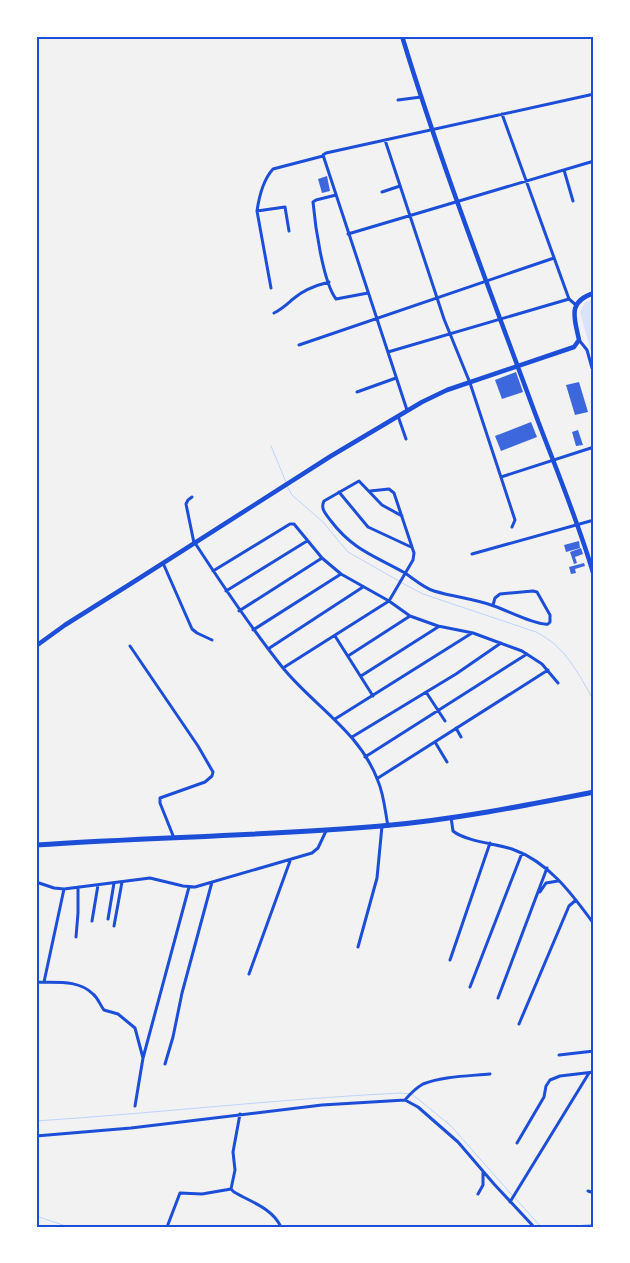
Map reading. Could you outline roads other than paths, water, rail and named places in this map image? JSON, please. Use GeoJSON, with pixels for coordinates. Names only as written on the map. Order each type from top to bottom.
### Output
{"type":"FeatureCollection","features":[{"type":"Feature","properties":{"kind":"highway"},"geometry":{"type":"LineString","coordinates":[[36,845],[326,831],[385,826],[518,807],[594,792]]}},
{"type":"Feature","properties":{"kind":"main road"},"geometry":{"type":"LineString","coordinates":[[402,36],[457,201],[502,320],[504,332],[578,524],[594,576]]}},
{"type":"Feature","properties":{"kind":"main road"},"geometry":{"type":"LineString","coordinates":[[36,646],[163,563],[407,410],[433,396],[570,349],[579,340],[574,316],[576,305],[582,298],[594,293]]}},
{"type":"Feature","properties":{"kind":"street"},"geometry":{"type":"LineString","coordinates":[[271,288],[257,211],[264,182],[272,169],[323,156],[326,153],[594,94]]}},
{"type":"Feature","properties":{"kind":"street"},"geometry":{"type":"LineString","coordinates":[[398,100],[421,97]]}},
{"type":"Feature","properties":{"kind":"street"},"geometry":{"type":"LineString","coordinates":[[502,114],[569,299],[576,305]]}},
{"type":"Feature","properties":{"kind":"street"},"geometry":{"type":"LineString","coordinates":[[385,140],[450,334],[470,383],[483,428],[501,477],[515,520],[512,527]]}},
{"type":"Feature","properties":{"kind":"street"},"geometry":{"type":"LineString","coordinates":[[323,156],[407,410]]}},
{"type":"Feature","properties":{"kind":"street"},"geometry":{"type":"LineString","coordinates":[[348,234],[594,161]]}},
{"type":"Feature","properties":{"kind":"street"},"geometry":{"type":"LineString","coordinates":[[564,170],[573,201]]}},
{"type":"Feature","properties":{"kind":"street"},"geometry":{"type":"LineString","coordinates":[[382,192],[400,186]]}},
{"type":"Feature","properties":{"kind":"street"},"geometry":{"type":"LineString","coordinates":[[336,195],[313,202],[319,248],[329,282],[336,299],[368,294]]}},
{"type":"Feature","properties":{"kind":"street"},"geometry":{"type":"LineString","coordinates":[[257,211],[285,207],[289,231]]}},
{"type":"Feature","properties":{"kind":"street"},"geometry":{"type":"LineString","coordinates":[[298,345],[554,258]]}},
{"type":"Feature","properties":{"kind":"street"},"geometry":{"type":"LineString","coordinates":[[274,313],[286,307],[294,298],[302,293],[329,282]]}},
{"type":"Feature","properties":{"kind":"street"},"geometry":{"type":"LineString","coordinates":[[388,352],[569,299]]}},
{"type":"Feature","properties":{"kind":"street"},"geometry":{"type":"LineString","coordinates":[[579,340],[587,350],[592,368]]}},
{"type":"Feature","properties":{"kind":"street"},"geometry":{"type":"LineString","coordinates":[[357,392],[396,378]]}},
{"type":"Feature","properties":{"kind":"street"},"geometry":{"type":"LineString","coordinates":[[397,416],[406,438]]}},
{"type":"Feature","properties":{"kind":"street"},"geometry":{"type":"LineString","coordinates":[[501,477],[594,447]]}},
{"type":"Feature","properties":{"kind":"street"},"geometry":{"type":"LineString","coordinates":[[402,516],[382,505],[359,481],[324,501],[322,506],[338,531],[350,543],[434,591],[470,598],[493,605],[542,625],[550,622],[550,615],[536,592],[533,591],[500,594],[495,598],[493,605]]}},
{"type":"Feature","properties":{"kind":"street"},"geometry":{"type":"LineString","coordinates":[[283,668],[389,601],[414,558],[402,516],[391,490],[386,488],[370,492]]}},
{"type":"Feature","properties":{"kind":"street"},"geometry":{"type":"LineString","coordinates":[[339,492],[368,526],[412,547]]}},
{"type":"Feature","properties":{"kind":"street"},"geometry":{"type":"LineString","coordinates":[[192,497],[186,504],[195,543],[226,591],[253,630],[283,668],[352,737],[377,778],[385,826],[377,878],[358,947]]}},
{"type":"Feature","properties":{"kind":"street"},"geometry":{"type":"LineString","coordinates":[[472,554],[594,520]]}},
{"type":"Feature","properties":{"kind":"street"},"geometry":{"type":"LineString","coordinates":[[213,571],[294,524],[322,558],[341,574],[389,601],[410,616],[438,626],[473,633],[528,654],[548,670],[558,683]]}},
{"type":"Feature","properties":{"kind":"street"},"geometry":{"type":"LineString","coordinates":[[226,591],[307,541]]}},
{"type":"Feature","properties":{"kind":"street"},"geometry":{"type":"LineString","coordinates":[[240,611],[322,558]]}},
{"type":"Feature","properties":{"kind":"street"},"geometry":{"type":"LineString","coordinates":[[163,563],[192,629],[212,640]]}},
{"type":"Feature","properties":{"kind":"street"},"geometry":{"type":"LineString","coordinates":[[253,630],[341,574]]}},
{"type":"Feature","properties":{"kind":"street"},"geometry":{"type":"LineString","coordinates":[[268,649],[363,587]]}},
{"type":"Feature","properties":{"kind":"street"},"geometry":{"type":"LineString","coordinates":[[348,656],[410,616]]}},
{"type":"Feature","properties":{"kind":"street"},"geometry":{"type":"LineString","coordinates":[[360,676],[438,626]]}},
{"type":"Feature","properties":{"kind":"street"},"geometry":{"type":"LineString","coordinates":[[335,719],[473,633]]}},
{"type":"Feature","properties":{"kind":"street"},"geometry":{"type":"LineString","coordinates":[[335,636],[373,696]]}},
{"type":"Feature","properties":{"kind":"street"},"geometry":{"type":"LineString","coordinates":[[352,737],[502,643]]}},
{"type":"Feature","properties":{"kind":"street"},"geometry":{"type":"LineString","coordinates":[[130,646],[198,746],[213,772],[212,776],[204,782],[160,798],[160,803],[174,838]]}},
{"type":"Feature","properties":{"kind":"street"},"geometry":{"type":"LineString","coordinates":[[365,757],[528,654]]}},
{"type":"Feature","properties":{"kind":"street"},"geometry":{"type":"LineString","coordinates":[[377,778],[548,670]]}},
{"type":"Feature","properties":{"kind":"street"},"geometry":{"type":"LineString","coordinates":[[426,692],[446,721]]}},
{"type":"Feature","properties":{"kind":"street"},"geometry":{"type":"LineString","coordinates":[[456,728],[462,737]]}},
{"type":"Feature","properties":{"kind":"street"},"geometry":{"type":"LineString","coordinates":[[435,742],[447,762]]}},
{"type":"Feature","properties":{"kind":"street"},"geometry":{"type":"LineString","coordinates":[[451,817],[454,830],[460,836],[522,853],[547,868],[576,900],[594,924]]}},
{"type":"Feature","properties":{"kind":"street"},"geometry":{"type":"LineString","coordinates":[[36,889],[37,882],[64,889],[150,878],[189,887],[290,860],[316,851],[326,831]]}},
{"type":"Feature","properties":{"kind":"street"},"geometry":{"type":"LineString","coordinates":[[450,960],[490,843]]}},
{"type":"Feature","properties":{"kind":"street"},"geometry":{"type":"LineString","coordinates":[[470,987],[522,853]]}},
{"type":"Feature","properties":{"kind":"street"},"geometry":{"type":"LineString","coordinates":[[249,974],[290,860]]}},
{"type":"Feature","properties":{"kind":"street"},"geometry":{"type":"LineString","coordinates":[[498,998],[547,868]]}},
{"type":"Feature","properties":{"kind":"street"},"geometry":{"type":"LineString","coordinates":[[537,895],[546,883],[559,880]]}},
{"type":"Feature","properties":{"kind":"street"},"geometry":{"type":"LineString","coordinates":[[114,926],[122,882]]}},
{"type":"Feature","properties":{"kind":"street"},"geometry":{"type":"LineString","coordinates":[[166,1064],[182,993],[212,882]]}},
{"type":"Feature","properties":{"kind":"street"},"geometry":{"type":"LineString","coordinates":[[108,920],[114,883]]}},
{"type":"Feature","properties":{"kind":"street"},"geometry":{"type":"LineString","coordinates":[[92,920],[98,885]]}},
{"type":"Feature","properties":{"kind":"street"},"geometry":{"type":"LineString","coordinates":[[76,936],[78,887]]}},
{"type":"Feature","properties":{"kind":"street"},"geometry":{"type":"LineString","coordinates":[[135,1106],[143,1058],[189,887]]}},
{"type":"Feature","properties":{"kind":"street"},"geometry":{"type":"LineString","coordinates":[[44,982],[64,889]]}},
{"type":"Feature","properties":{"kind":"street"},"geometry":{"type":"LineString","coordinates":[[519,1024],[570,906],[576,900]]}},
{"type":"Feature","properties":{"kind":"street"},"geometry":{"type":"LineString","coordinates":[[36,982],[75,984],[88,990],[104,1010],[118,1014],[135,1028],[143,1058]]}},
{"type":"Feature","properties":{"kind":"street"},"geometry":{"type":"LineString","coordinates":[[560,1055],[594,1051]]}},
{"type":"Feature","properties":{"kind":"street"},"geometry":{"type":"LineString","coordinates":[[517,1143],[544,1098],[546,1086],[550,1080],[560,1076],[594,1072]]}},
{"type":"Feature","properties":{"kind":"street"},"geometry":{"type":"LineString","coordinates":[[510,1202],[589,1073]]}},
{"type":"Feature","properties":{"kind":"street"},"geometry":{"type":"LineString","coordinates":[[405,1100],[423,1084],[453,1078],[490,1074]]}},
{"type":"Feature","properties":{"kind":"street"},"geometry":{"type":"LineString","coordinates":[[36,1136],[131,1128],[322,1104],[405,1100],[418,1107],[458,1142],[534,1227]]}},
{"type":"Feature","properties":{"kind":"street"},"geometry":{"type":"LineString","coordinates":[[231,1189],[235,1170],[233,1152],[240,1114]]}},
{"type":"Feature","properties":{"kind":"street"},"geometry":{"type":"LineString","coordinates":[[478,1194],[483,1185],[483,1171]]}},
{"type":"Feature","properties":{"kind":"street"},"geometry":{"type":"LineString","coordinates":[[167,1227],[180,1193],[202,1194],[231,1189]]}},
{"type":"Feature","properties":{"kind":"street"},"geometry":{"type":"LineString","coordinates":[[231,1189],[271,1213],[280,1227]]}},
{"type":"Feature","properties":{"kind":"street"},"geometry":{"type":"LineString","coordinates":[[588,1191],[594,1193]]}},
{"type":"Feature","properties":{"kind":"street"},"geometry":{"type":"LineString","coordinates":[[568,1227],[594,1226]]}},
{"type":"Feature","properties":{"kind":"waterway"},"geometry":{"type":"LineString","coordinates":[[271,446],[286,482]]}},
{"type":"Feature","properties":{"kind":"waterway"},"geometry":{"type":"LineString","coordinates":[[287,486],[292,495],[323,522],[348,552],[399,581]]}},
{"type":"Feature","properties":{"kind":"waterway"},"geometry":{"type":"LineString","coordinates":[[402,583],[423,594],[536,632],[546,638],[570,662],[594,701]]}},
{"type":"Feature","properties":{"kind":"waterway"},"geometry":{"type":"LineString","coordinates":[[36,1121],[309,1099],[400,1093],[411,1094],[451,1126],[512,1195]]}},
{"type":"Feature","properties":{"kind":"waterway"},"geometry":{"type":"LineString","coordinates":[[515,1198],[541,1227]]}},
{"type":"Feature","properties":{"kind":"waterway"},"geometry":{"type":"LineString","coordinates":[[36,1216],[69,1227]]}}]}
